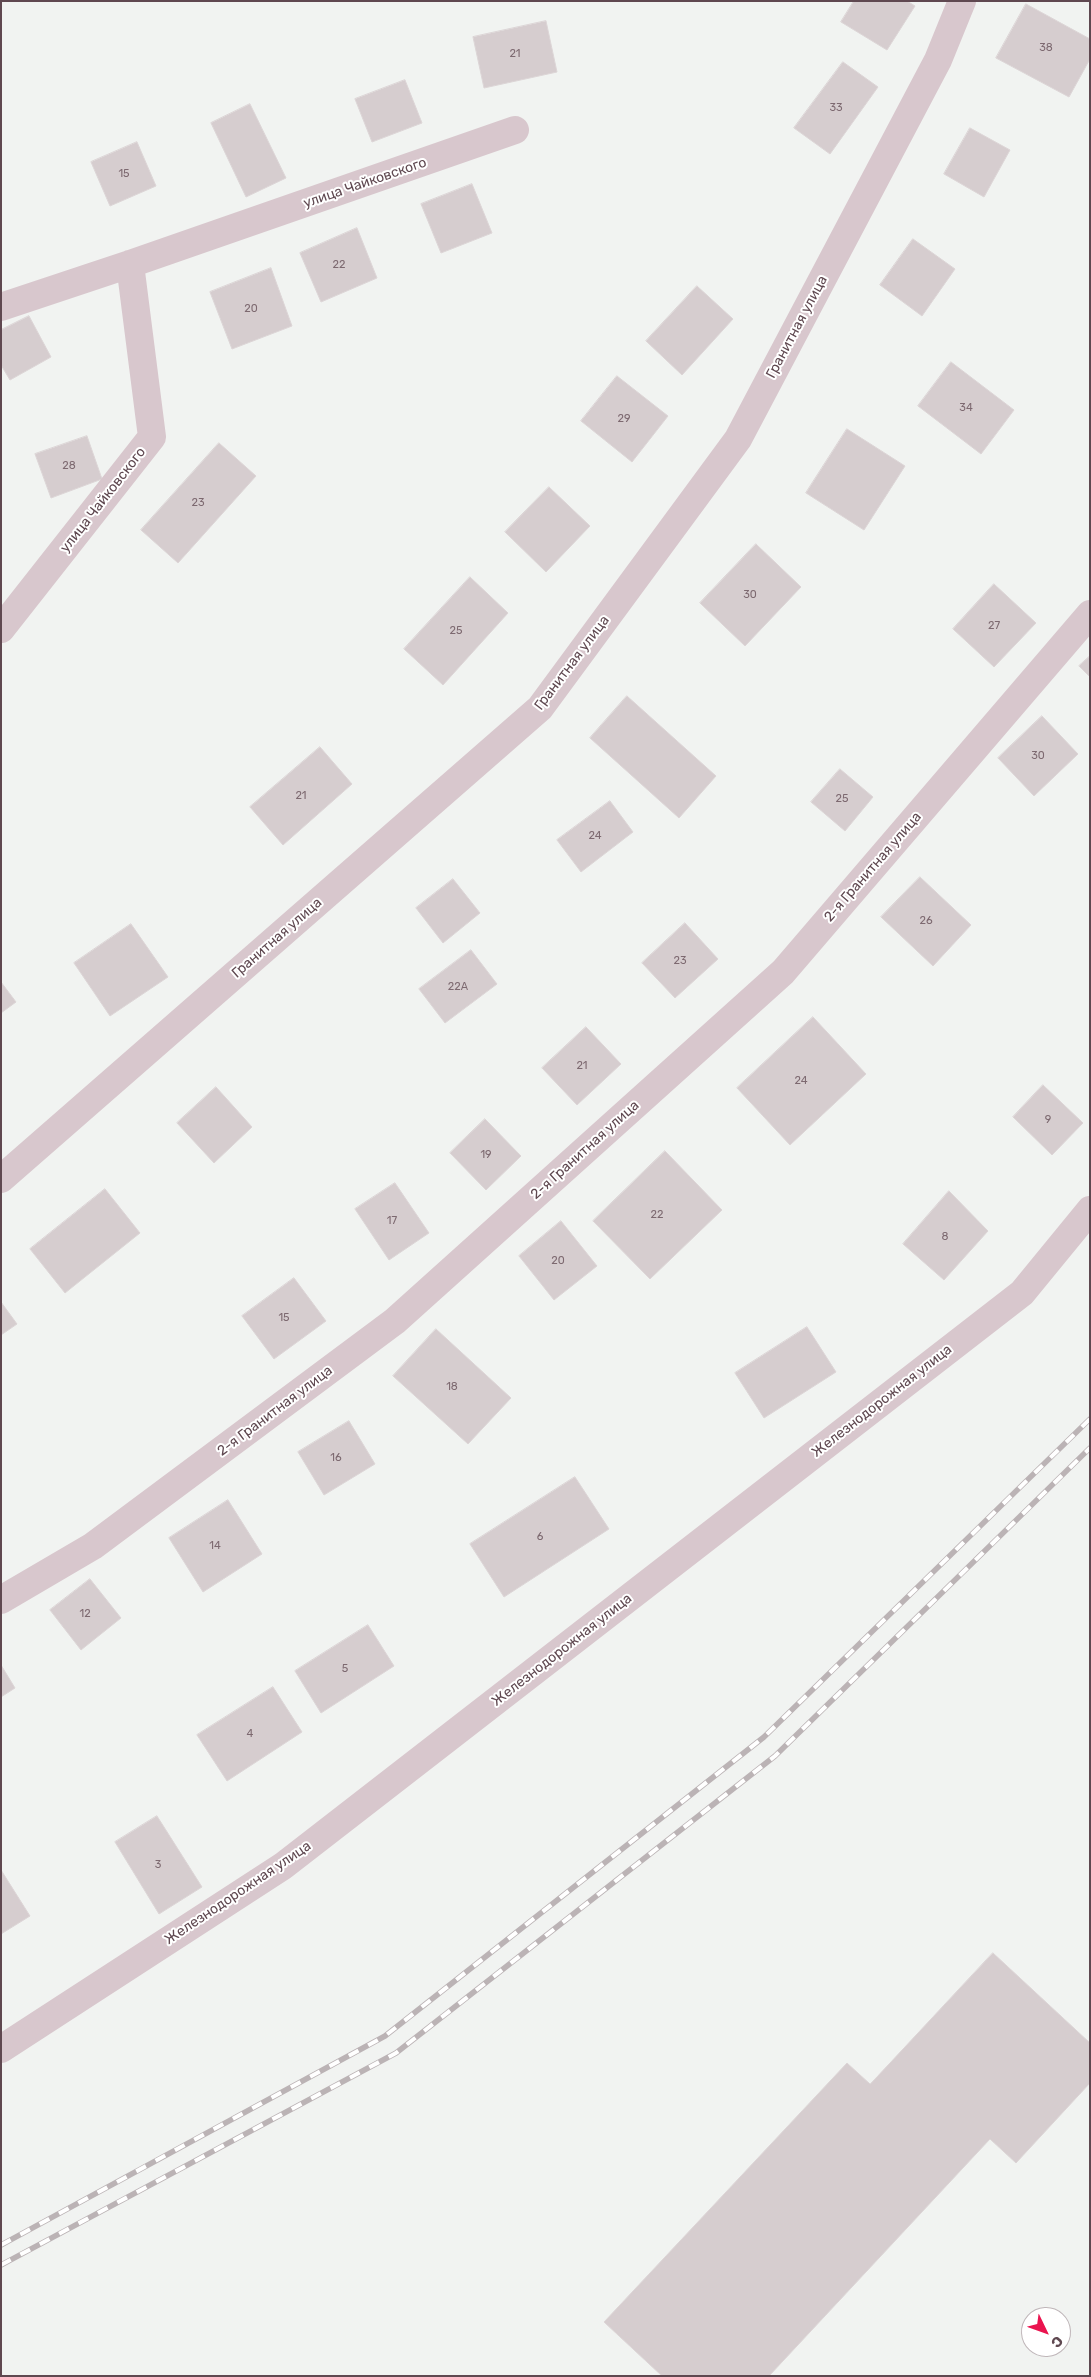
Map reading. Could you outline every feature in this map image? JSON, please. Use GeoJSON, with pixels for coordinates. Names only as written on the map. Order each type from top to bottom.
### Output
{"type":"FeatureCollection","features":[{"type":"Feature","properties":{"kind":"street","name":"Гранитная улица"},"geometry":{"type":"LineString","coordinates":[[1,1179],[540,708],[738,439],[938,60],[962,1]]}},
{"type":"Feature","properties":{"kind":"street","name":"улица Чайковского"},"geometry":{"type":"LineString","coordinates":[[1,307],[515,130]]}},
{"type":"Feature","properties":{"kind":"street","name":"улица Чайковского"},"geometry":{"type":"LineString","coordinates":[[1,629],[152,437],[130,264]]}},
{"type":"Feature","properties":{"kind":"street","name":"2-я Гранитная улица"},"geometry":{"type":"LineString","coordinates":[[1,1600],[93,1546],[395,1321],[776,978],[1090,614]]}},
{"type":"Feature","properties":{"kind":"street","name":"Железнодорожная улица"},"geometry":{"type":"LineString","coordinates":[[1,2050],[284,1866],[1022,1292],[1090,1210]]}},
{"type":"Feature","properties":{"kind":"building"},"geometry":{"type":"Polygon","coordinates":[[[854,1],[907,1],[915,6],[887,50],[841,22],[854,1]]]}},
{"type":"Feature","properties":{"kind":"building"},"geometry":{"type":"Polygon","coordinates":[[[1026,4],[1090,39],[1090,59],[1069,97],[996,58],[1026,4]]]}},
{"type":"Feature","properties":{"kind":"building"},"geometry":{"type":"Polygon","coordinates":[[[546,21],[557,72],[484,88],[473,37],[546,21]]]}},
{"type":"Feature","properties":{"kind":"building"},"geometry":{"type":"Polygon","coordinates":[[[843,62],[878,87],[830,154],[794,128],[843,62]]]}},
{"type":"Feature","properties":{"kind":"building"},"geometry":{"type":"Polygon","coordinates":[[[405,80],[422,123],[372,142],[355,99],[405,80]]]}},
{"type":"Feature","properties":{"kind":"building"},"geometry":{"type":"Polygon","coordinates":[[[250,104],[286,178],[246,197],[211,123],[250,104]]]}},
{"type":"Feature","properties":{"kind":"building"},"geometry":{"type":"Polygon","coordinates":[[[970,128],[1010,150],[984,197],[944,174],[970,128]]]}},
{"type":"Feature","properties":{"kind":"building"},"geometry":{"type":"Polygon","coordinates":[[[137,142],[156,186],[110,206],[91,162],[137,142]]]}},
{"type":"Feature","properties":{"kind":"building"},"geometry":{"type":"Polygon","coordinates":[[[472,184],[492,233],[441,253],[421,204],[472,184]]]}},
{"type":"Feature","properties":{"kind":"building"},"geometry":{"type":"Polygon","coordinates":[[[357,228],[377,278],[321,302],[300,253],[357,228]]]}},
{"type":"Feature","properties":{"kind":"building"},"geometry":{"type":"Polygon","coordinates":[[[913,239],[955,269],[922,316],[880,285],[913,239]]]}},
{"type":"Feature","properties":{"kind":"building"},"geometry":{"type":"Polygon","coordinates":[[[271,268],[292,326],[232,349],[210,292],[271,268]]]}},
{"type":"Feature","properties":{"kind":"building"},"geometry":{"type":"Polygon","coordinates":[[[697,286],[733,319],[682,375],[646,341],[697,286]]]}},
{"type":"Feature","properties":{"kind":"building"},"geometry":{"type":"Polygon","coordinates":[[[29,316],[51,357],[10,380],[1,365],[1,330],[29,316]]]}},
{"type":"Feature","properties":{"kind":"building"},"geometry":{"type":"Polygon","coordinates":[[[951,362],[1014,410],[981,454],[918,406],[951,362]]]}},
{"type":"Feature","properties":{"kind":"building"},"geometry":{"type":"Polygon","coordinates":[[[617,376],[668,416],[632,462],[581,421],[617,376]]]}},
{"type":"Feature","properties":{"kind":"building"},"geometry":{"type":"Polygon","coordinates":[[[847,429],[905,466],[864,530],[806,493],[847,429]]]}},
{"type":"Feature","properties":{"kind":"building"},"geometry":{"type":"Polygon","coordinates":[[[87,436],[102,479],[51,498],[35,454],[87,436]]]}},
{"type":"Feature","properties":{"kind":"building"},"geometry":{"type":"Polygon","coordinates":[[[219,443],[256,476],[178,563],[141,530],[219,443]]]}},
{"type":"Feature","properties":{"kind":"building"},"geometry":{"type":"Polygon","coordinates":[[[549,487],[590,526],[546,572],[505,532],[549,487]]]}},
{"type":"Feature","properties":{"kind":"building"},"geometry":{"type":"Polygon","coordinates":[[[756,544],[801,587],[745,646],[700,603],[756,544]]]}},
{"type":"Feature","properties":{"kind":"building"},"geometry":{"type":"Polygon","coordinates":[[[470,577],[508,613],[443,685],[404,649],[470,577]]]}},
{"type":"Feature","properties":{"kind":"building"},"geometry":{"type":"Polygon","coordinates":[[[994,584],[1036,623],[994,667],[953,629],[994,584]]]}},
{"type":"Feature","properties":{"kind":"building"},"geometry":{"type":"Polygon","coordinates":[[[1090,656],[1090,677],[1079,666],[1090,656]]]}},
{"type":"Feature","properties":{"kind":"building"},"geometry":{"type":"Polygon","coordinates":[[[627,696],[716,776],[679,818],[590,738],[627,696]]]}},
{"type":"Feature","properties":{"kind":"building"},"geometry":{"type":"Polygon","coordinates":[[[1042,716],[1078,754],[1034,796],[998,758],[1042,716]]]}},
{"type":"Feature","properties":{"kind":"building"},"geometry":{"type":"Polygon","coordinates":[[[320,747],[352,784],[283,845],[250,807],[320,747]]]}},
{"type":"Feature","properties":{"kind":"building"},"geometry":{"type":"Polygon","coordinates":[[[840,769],[873,797],[845,831],[811,802],[840,769]]]}},
{"type":"Feature","properties":{"kind":"building"},"geometry":{"type":"Polygon","coordinates":[[[610,801],[633,832],[581,872],[557,840],[610,801]]]}},
{"type":"Feature","properties":{"kind":"building"},"geometry":{"type":"Polygon","coordinates":[[[920,877],[971,925],[933,966],[881,917],[920,877]]]}},
{"type":"Feature","properties":{"kind":"building"},"geometry":{"type":"Polygon","coordinates":[[[453,879],[480,913],[443,943],[416,908],[453,879]]]}},
{"type":"Feature","properties":{"kind":"building"},"geometry":{"type":"Polygon","coordinates":[[[685,923],[718,959],[675,998],[642,963],[685,923]]]}},
{"type":"Feature","properties":{"kind":"building"},"geometry":{"type":"Polygon","coordinates":[[[131,924],[168,977],[110,1016],[74,963],[131,924]]]}},
{"type":"Feature","properties":{"kind":"building"},"geometry":{"type":"Polygon","coordinates":[[[471,950],[497,984],[445,1023],[419,989],[471,950]]]}},
{"type":"Feature","properties":{"kind":"building"},"geometry":{"type":"Polygon","coordinates":[[[1,982],[16,1002],[1,1013],[1,982]]]}},
{"type":"Feature","properties":{"kind":"building"},"geometry":{"type":"Polygon","coordinates":[[[813,1017],[866,1074],[790,1145],[737,1088],[813,1017]]]}},
{"type":"Feature","properties":{"kind":"building"},"geometry":{"type":"Polygon","coordinates":[[[586,1027],[621,1064],[577,1105],[542,1068],[586,1027]]]}},
{"type":"Feature","properties":{"kind":"building"},"geometry":{"type":"Polygon","coordinates":[[[1043,1085],[1083,1123],[1052,1155],[1013,1117],[1043,1085]]]}},
{"type":"Feature","properties":{"kind":"building"},"geometry":{"type":"Polygon","coordinates":[[[216,1087],[252,1127],[214,1163],[177,1123],[216,1087]]]}},
{"type":"Feature","properties":{"kind":"building"},"geometry":{"type":"Polygon","coordinates":[[[485,1119],[521,1156],[486,1190],[450,1153],[485,1119]]]}},
{"type":"Feature","properties":{"kind":"building"},"geometry":{"type":"Polygon","coordinates":[[[665,1151],[722,1210],[650,1279],[593,1221],[665,1151]]]}},
{"type":"Feature","properties":{"kind":"building"},"geometry":{"type":"Polygon","coordinates":[[[395,1183],[429,1233],[389,1260],[355,1209],[395,1183]]]}},
{"type":"Feature","properties":{"kind":"building"},"geometry":{"type":"Polygon","coordinates":[[[105,1189],[140,1233],[65,1293],[30,1249],[105,1189]]]}},
{"type":"Feature","properties":{"kind":"building"},"geometry":{"type":"Polygon","coordinates":[[[949,1191],[988,1231],[944,1280],[903,1244],[949,1191]]]}},
{"type":"Feature","properties":{"kind":"building"},"geometry":{"type":"Polygon","coordinates":[[[561,1221],[597,1266],[554,1300],[519,1256],[561,1221]]]}},
{"type":"Feature","properties":{"kind":"building"},"geometry":{"type":"Polygon","coordinates":[[[294,1278],[326,1321],[274,1359],[242,1316],[294,1278]]]}},
{"type":"Feature","properties":{"kind":"building"},"geometry":{"type":"Polygon","coordinates":[[[1,1302],[17,1324],[1,1335],[1,1302]]]}},
{"type":"Feature","properties":{"kind":"building"},"geometry":{"type":"Polygon","coordinates":[[[807,1327],[836,1372],[764,1418],[735,1373],[807,1327]]]}},
{"type":"Feature","properties":{"kind":"building"},"geometry":{"type":"Polygon","coordinates":[[[436,1329],[511,1398],[468,1444],[393,1376],[436,1329]]]}},
{"type":"Feature","properties":{"kind":"building"},"geometry":{"type":"Polygon","coordinates":[[[349,1421],[375,1464],[324,1495],[298,1452],[349,1421]]]}},
{"type":"Feature","properties":{"kind":"building"},"geometry":{"type":"Polygon","coordinates":[[[575,1477],[609,1529],[504,1597],[470,1544],[575,1477]]]}},
{"type":"Feature","properties":{"kind":"building"},"geometry":{"type":"Polygon","coordinates":[[[228,1500],[262,1554],[203,1592],[169,1538],[228,1500]]]}},
{"type":"Feature","properties":{"kind":"building"},"geometry":{"type":"Polygon","coordinates":[[[90,1579],[121,1618],[81,1650],[50,1610],[90,1579]]]}},
{"type":"Feature","properties":{"kind":"building"},"geometry":{"type":"Polygon","coordinates":[[[368,1625],[394,1666],[321,1713],[295,1671],[368,1625]]]}},
{"type":"Feature","properties":{"kind":"building"},"geometry":{"type":"Polygon","coordinates":[[[1,1665],[15,1688],[1,1697],[1,1665]]]}},
{"type":"Feature","properties":{"kind":"building"},"geometry":{"type":"Polygon","coordinates":[[[273,1687],[302,1732],[227,1781],[197,1735],[273,1687]]]}},
{"type":"Feature","properties":{"kind":"building"},"geometry":{"type":"Polygon","coordinates":[[[157,1816],[202,1887],[159,1914],[115,1842],[157,1816]]]}},
{"type":"Feature","properties":{"kind":"building"},"geometry":{"type":"Polygon","coordinates":[[[1,1870],[30,1916],[1,1934],[1,1870]]]}},
{"type":"Feature","properties":{"kind":"building"},"geometry":{"type":"Polygon","coordinates":[[[993,1953],[1090,2043],[1090,2083],[1016,2163],[990,2139],[769,2376],[662,2376],[604,2322],[847,2063],[870,2084],[993,1953]]]}},
{"type":"Feature","properties":{"kind":"railway"},"geometry":{"type":"LineString","coordinates":[[1,2245],[385,2036],[764,1737],[1090,1419]]}},
{"type":"Feature","properties":{"kind":"railway"},"geometry":{"type":"LineString","coordinates":[[1,2265],[396,2053],[775,1756],[1090,1448]]}}]}
